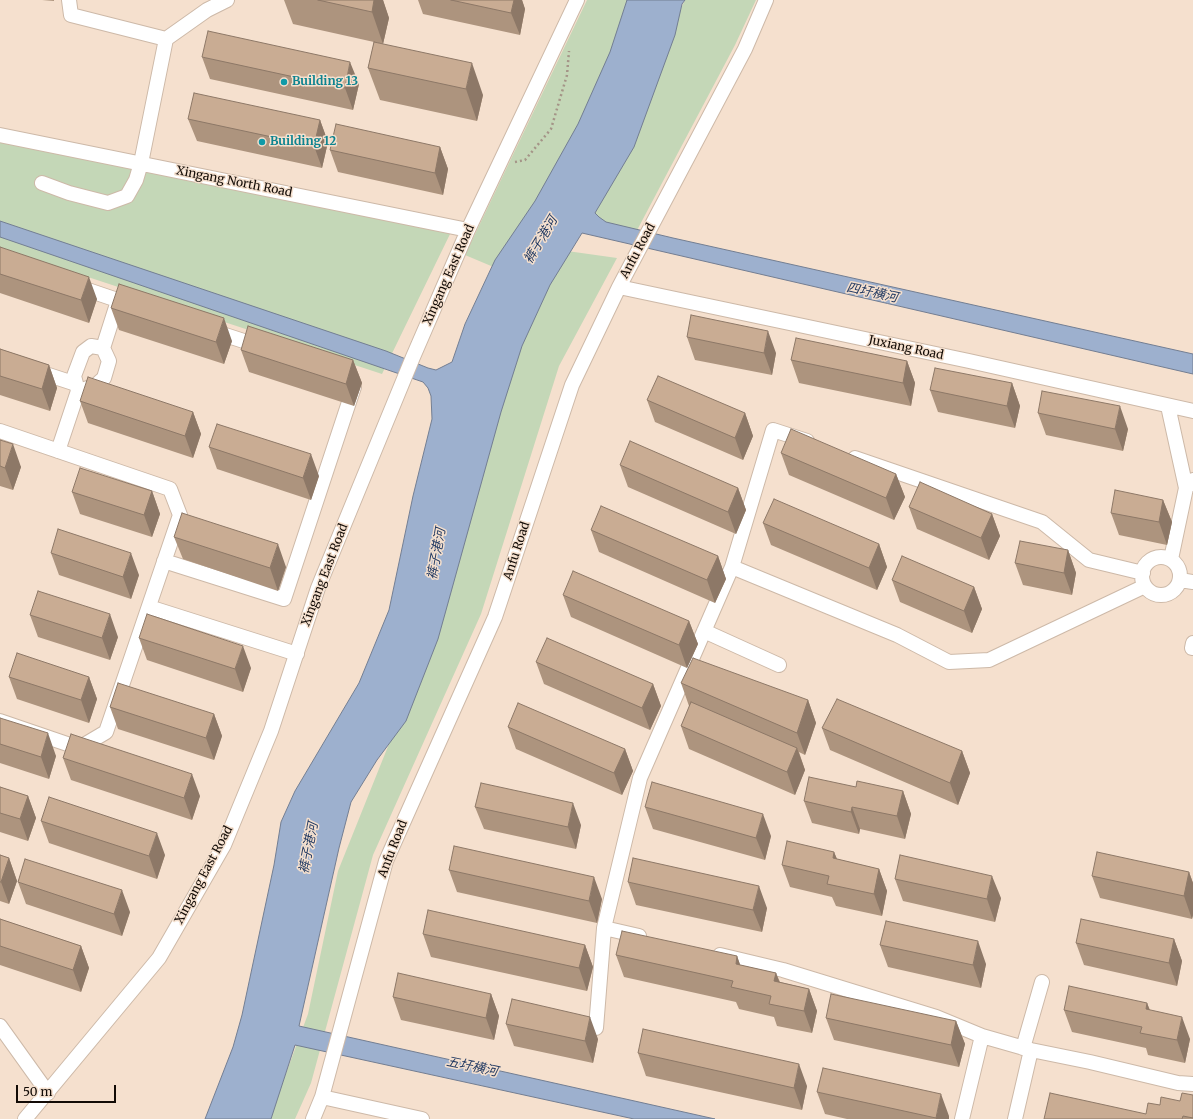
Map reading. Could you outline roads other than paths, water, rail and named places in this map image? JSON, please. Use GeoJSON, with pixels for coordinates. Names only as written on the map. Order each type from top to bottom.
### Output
{"type":"FeatureCollection","features":[{"type":"Feature","properties":{"kind":"street"},"geometry":{"type":"LineString","coordinates":[[68,0],[71,15],[166,39]]}},
{"type":"Feature","properties":{"kind":"street"},"geometry":{"type":"LineString","coordinates":[[42,183],[69,193],[108,203],[127,196],[136,180],[142,164],[166,39],[207,10],[227,0]]}},
{"type":"Feature","properties":{"kind":"street","name":"Xingang East Road"},"geometry":{"type":"LineString","coordinates":[[25,1119],[159,958],[224,845],[271,731],[318,588],[414,357],[468,230],[577,0]]}},
{"type":"Feature","properties":{"kind":"street","name":"Anfu Road"},"geometry":{"type":"LineString","coordinates":[[313,1119],[322,1097],[386,861],[495,617],[572,385],[619,287],[746,49],[766,0]]}},
{"type":"Feature","properties":{"kind":"street","name":"Xingang North Road"},"geometry":{"type":"LineString","coordinates":[[0,135],[468,230]]}},
{"type":"Feature","properties":{"kind":"street"},"geometry":{"type":"LineString","coordinates":[[67,282],[141,308]]}},
{"type":"Feature","properties":{"kind":"street","name":"Juxiang Road"},"geometry":{"type":"LineString","coordinates":[[619,287],[962,359],[1193,411]]}},
{"type":"Feature","properties":{"kind":"street"},"geometry":{"type":"LineString","coordinates":[[0,359],[77,388],[95,386],[104,378],[109,361],[103,348],[118,300]]}},
{"type":"Feature","properties":{"kind":"street"},"geometry":{"type":"LineString","coordinates":[[202,327],[277,352]]}},
{"type":"Feature","properties":{"kind":"street"},"geometry":{"type":"LineString","coordinates":[[58,451],[77,388],[74,376],[83,352],[91,346],[103,348]]}},
{"type":"Feature","properties":{"kind":"street"},"geometry":{"type":"LineString","coordinates":[[164,561],[284,599],[355,385],[353,376],[346,374]]}},
{"type":"Feature","properties":{"kind":"street"},"geometry":{"type":"LineString","coordinates":[[1168,406],[1189,484],[1172,559]]}},
{"type":"Feature","properties":{"kind":"street"},"geometry":{"type":"LineString","coordinates":[[596,1028],[604,928],[640,778],[732,568],[773,430],[818,445]]}},
{"type":"Feature","properties":{"kind":"street"},"geometry":{"type":"LineString","coordinates":[[0,431],[170,489],[180,515],[106,732],[78,748],[0,721]]}},
{"type":"Feature","properties":{"kind":"street"},"geometry":{"type":"LineString","coordinates":[[840,453],[1042,522],[1089,560],[1144,579]]}},
{"type":"Feature","properties":{"kind":"street"},"geometry":{"type":"LineString","coordinates":[[1159,556],[1172,559],[1187,581],[1168,594],[1162,595],[1150,591],[1144,579],[1148,562],[1159,556]]}},
{"type":"Feature","properties":{"kind":"street"},"geometry":{"type":"LineString","coordinates":[[732,568],[896,635],[949,662],[989,660],[1144,579]]}},
{"type":"Feature","properties":{"kind":"street"},"geometry":{"type":"LineString","coordinates":[[149,607],[297,654]]}},
{"type":"Feature","properties":{"kind":"street"},"geometry":{"type":"LineString","coordinates":[[704,631],[779,665]]}},
{"type":"Feature","properties":{"kind":"street"},"geometry":{"type":"LineString","coordinates":[[604,928],[648,938]]}},
{"type":"Feature","properties":{"kind":"street"},"geometry":{"type":"LineString","coordinates":[[708,953],[783,970],[936,1017],[982,1036],[1027,1049],[1178,1083],[1193,1084]]}},
{"type":"Feature","properties":{"kind":"street"},"geometry":{"type":"LineString","coordinates":[[1015,1119],[1027,1049],[1042,982]]}},
{"type":"Feature","properties":{"kind":"street"},"geometry":{"type":"LineString","coordinates":[[0,1026],[48,1093]]}},
{"type":"Feature","properties":{"kind":"street"},"geometry":{"type":"LineString","coordinates":[[962,1119],[982,1036]]}},
{"type":"Feature","properties":{"kind":"street"},"geometry":{"type":"LineString","coordinates":[[322,1097],[422,1119]]}},
{"type":"Feature","properties":{"kind":"water"},"geometry":{"type":"Polygon","coordinates":[[[627,0],[685,0],[682,4],[675,35],[634,147],[595,213],[606,222],[1193,354],[1193,374],[582,233],[550,285],[522,346],[501,412],[438,639],[406,721],[377,760],[351,802],[339,848],[299,1026],[715,1119],[634,1119],[295,1045],[271,1119],[205,1119],[233,1047],[242,1015],[274,865],[281,822],[295,791],[359,683],[389,610],[413,496],[432,419],[431,396],[428,388],[423,382],[0,237],[0,221],[386,351],[436,370],[452,362],[465,324],[495,260],[535,201],[578,124],[610,52],[627,0]]]}},
{"type":"Feature","properties":{"kind":"place","name":"Building 13"},"geometry":{"type":"Point","coordinates":[284,82]}},
{"type":"Feature","properties":{"kind":"place","name":"Building 12"},"geometry":{"type":"Point","coordinates":[262,142]}},
{"type":"Feature","properties":{"kind":"water label","name":"裤子港河"},"geometry":{"type":"Point","coordinates":[541,240]}},
{"type":"Feature","properties":{"kind":"water label","name":"四圩横河"},"geometry":{"type":"Point","coordinates":[872,293]}},
{"type":"Feature","properties":{"kind":"water label","name":"裤子港河"},"geometry":{"type":"Point","coordinates":[437,554]}},
{"type":"Feature","properties":{"kind":"water label","name":"裤子港河"},"geometry":{"type":"Point","coordinates":[309,848]}},
{"type":"Feature","properties":{"kind":"water label","name":"五圩横河"},"geometry":{"type":"Point","coordinates":[472,1067]}}]}
